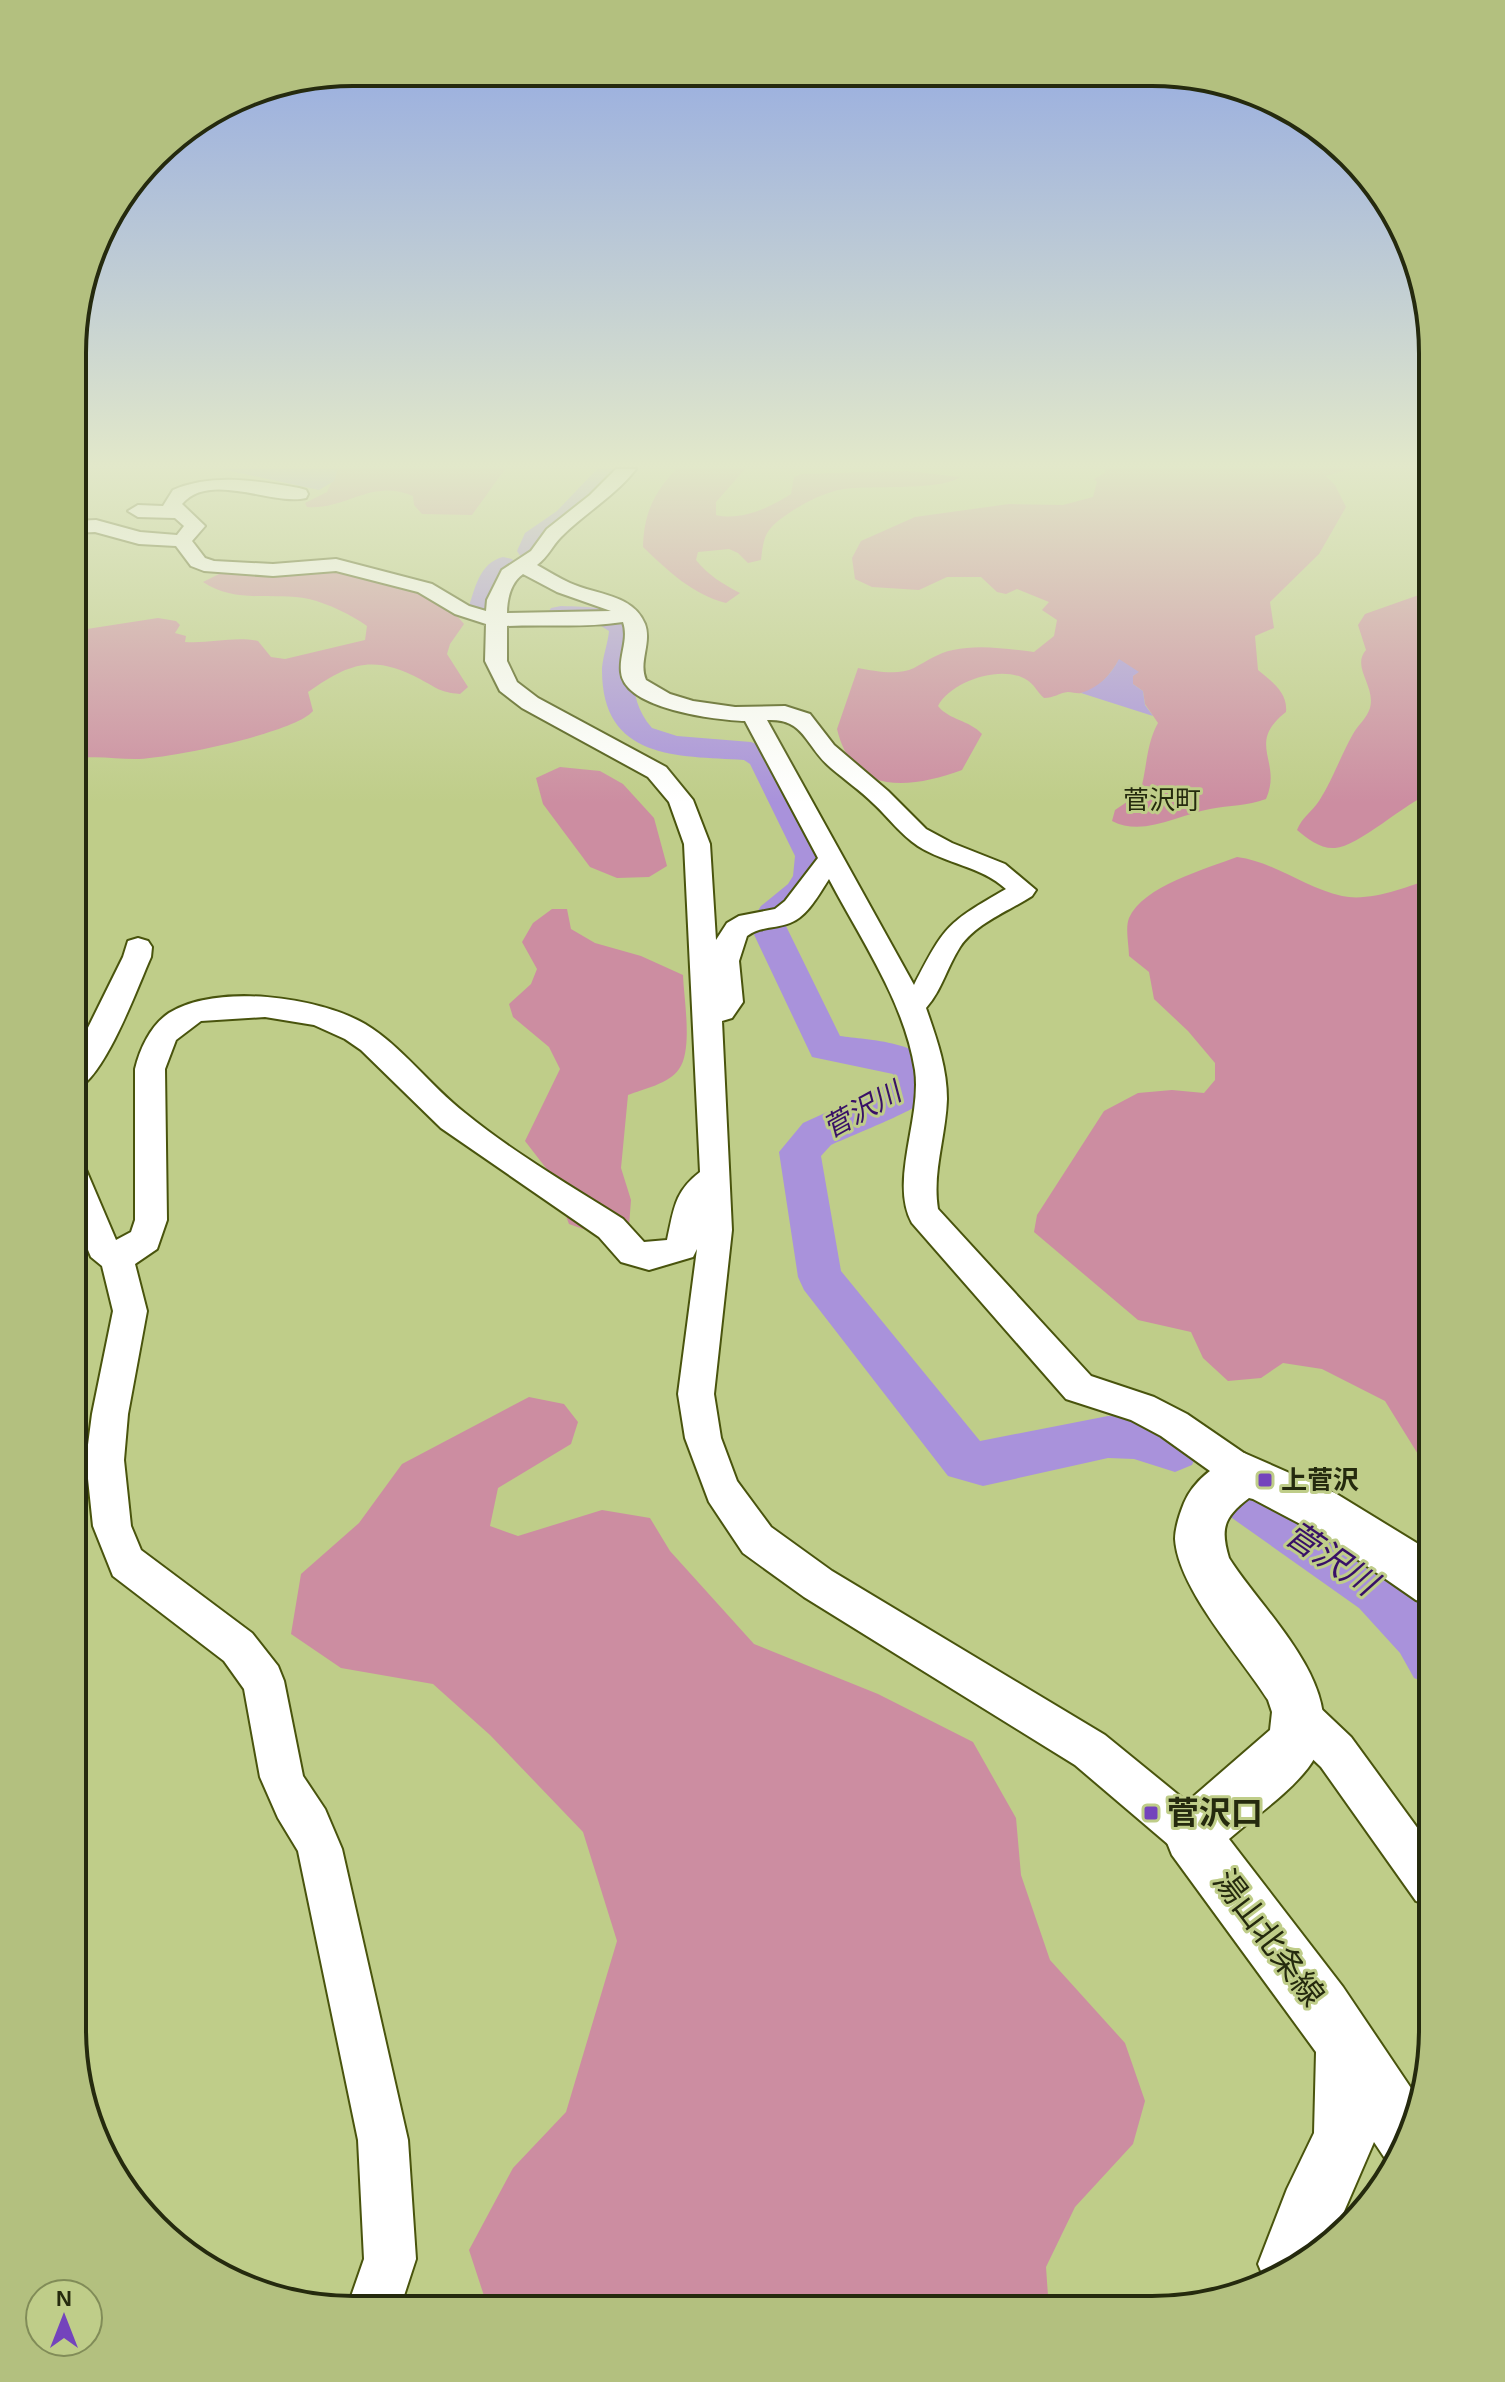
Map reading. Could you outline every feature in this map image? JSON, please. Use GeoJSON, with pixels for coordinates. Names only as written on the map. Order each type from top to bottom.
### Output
{"type":"FeatureCollection","features":[{"type":"Feature","properties":{"kind":"main road"},"geometry":{"type":"LineString","coordinates":[[1192,1835],[1286,1753],[1297,1737],[1298,1716],[1286,1679],[1207,1569],[1196,1537],[1203,1513],[1211,1500],[1244,1474],[1283,1489],[1344,1522],[1418,1573]]}},
{"type":"Feature","properties":{"kind":"main road","name":"湯山北条線"},"geometry":{"type":"LineString","coordinates":[[1192,1835],[1346,2042],[1400,2126]]}},
{"type":"Feature","properties":{"kind":"main road"},"geometry":{"type":"LineString","coordinates":[[1294,2255],[1310,2212],[1345,2136],[1346,2042]]}},
{"type":"Feature","properties":{"kind":"street"},"geometry":{"type":"LineString","coordinates":[[395,580],[425,588],[462,610],[495,620],[614,617]]}},
{"type":"Feature","properties":{"kind":"street"},"geometry":{"type":"LineString","coordinates":[[506,580],[495,620],[496,661],[508,686],[530,703],[657,772],[681,800],[697,844],[716,1177],[716,1230],[696,1394],[703,1438],[722,1490],[757,1540],[818,1584],[1090,1750],[1192,1835]]}},
{"type":"Feature","properties":{"kind":"street"},"geometry":{"type":"LineString","coordinates":[[549,580],[607,601],[614,617],[636,632],[632,675],[635,683],[672,701],[753,715],[783,713],[809,724],[819,743],[918,835],[942,848],[995,866],[1023,890],[963,927],[952,938],[923,997],[911,1006]]}},
{"type":"Feature","properties":{"kind":"street"},"geometry":{"type":"LineString","coordinates":[[753,715],[911,1006],[927,1051],[931,1106],[918,1194],[923,1214],[1079,1388],[1141,1408],[1174,1425],[1244,1474]]}},
{"type":"Feature","properties":{"kind":"street"},"geometry":{"type":"LineString","coordinates":[[706,1016],[722,1011],[729,1002],[725,947],[730,935],[742,926],[791,910],[812,888],[830,860]]}},
{"type":"Feature","properties":{"kind":"street"},"geometry":{"type":"LineString","coordinates":[[86,1062],[137,957],[138,947]]}},
{"type":"Feature","properties":{"kind":"street"},"geometry":{"type":"LineString","coordinates":[[117,1259],[145,1240],[151,1220],[151,1060],[166,1031],[179,1018],[202,1009],[286,1008],[317,1015],[370,1042],[426,1099],[463,1128],[611,1228],[623,1248],[644,1258],[663,1256],[681,1248],[694,1194],[716,1177]]}},
{"type":"Feature","properties":{"kind":"street"},"geometry":{"type":"LineString","coordinates":[[86,1206],[103,1248],[117,1259],[130,1311],[110,1414],[105,1460],[112,1526],[127,1563],[238,1647],[263,1681],[282,1777],[293,1803],[309,1825],[320,1849],[383,2140],[390,2259],[377,2296]]}},
{"type":"Feature","properties":{"kind":"street"},"geometry":{"type":"LineString","coordinates":[[1298,1716],[1336,1752],[1418,1866]]}},
{"type":"Feature","properties":{"kind":"shaded area"},"geometry":{"type":"Polygon","coordinates":[[[382,580],[406,587],[439,602],[464,624],[447,654],[468,687],[460,694],[447,692],[388,666],[362,665],[336,674],[308,692],[313,711],[282,728],[173,755],[135,759],[86,758],[86,629],[158,618],[176,621],[180,625],[175,633],[186,636],[185,642],[258,641],[271,657],[285,659],[365,640],[367,626],[324,604],[296,597],[228,593],[203,582],[382,580]]]}},
{"type":"Feature","properties":{"kind":"shaded area"},"geometry":{"type":"Polygon","coordinates":[[[681,580],[718,580],[740,593],[726,603],[681,580]]]}},
{"type":"Feature","properties":{"kind":"shaded area"},"geometry":{"type":"Polygon","coordinates":[[[857,580],[940,580],[919,590],[872,587],[857,580]]]}},
{"type":"Feature","properties":{"kind":"shaded area"},"geometry":{"type":"Polygon","coordinates":[[[984,580],[1292,580],[1270,602],[1274,628],[1255,636],[1258,670],[1278,688],[1286,705],[1286,712],[1268,734],[1266,744],[1271,774],[1266,799],[1210,809],[1148,826],[1136,827],[1112,821],[1115,810],[1140,793],[1149,748],[1158,723],[1145,704],[1143,691],[1133,684],[1133,676],[1138,672],[1119,660],[1108,676],[1087,692],[1068,692],[1044,698],[1027,680],[1004,674],[978,678],[954,689],[938,706],[982,734],[962,770],[903,783],[886,782],[856,766],[845,751],[837,729],[858,668],[901,672],[942,653],[973,647],[1034,652],[1054,636],[1057,620],[1042,610],[1049,602],[1017,589],[1006,594],[997,592],[984,580]]]}},
{"type":"Feature","properties":{"kind":"shaded area"},"geometry":{"type":"Polygon","coordinates":[[[1419,595],[1419,799],[1356,840],[1345,846],[1330,848],[1319,845],[1297,830],[1324,793],[1353,734],[1370,708],[1370,692],[1361,663],[1366,650],[1358,625],[1365,614],[1419,595]]]}},
{"type":"Feature","properties":{"kind":"shaded area"},"geometry":{"type":"Polygon","coordinates":[[[1119,659],[1139,672],[1133,676],[1133,684],[1143,691],[1145,705],[1153,716],[1081,693],[1103,680],[1119,659]]]}},
{"type":"Feature","properties":{"kind":"shaded area"},"geometry":{"type":"Polygon","coordinates":[[[560,767],[600,771],[623,784],[654,818],[667,866],[649,877],[617,878],[590,867],[543,804],[536,778],[560,767]]]}},
{"type":"Feature","properties":{"kind":"shaded area"},"geometry":{"type":"Polygon","coordinates":[[[1237,857],[1264,864],[1342,896],[1364,897],[1388,893],[1419,883],[1418,1455],[1385,1401],[1322,1369],[1283,1363],[1261,1378],[1228,1381],[1203,1358],[1191,1332],[1138,1320],[1034,1232],[1037,1215],[1104,1111],[1138,1093],[1172,1090],[1204,1093],[1215,1080],[1215,1063],[1188,1031],[1154,999],[1149,972],[1129,956],[1127,927],[1136,907],[1161,888],[1237,857]]]}},
{"type":"Feature","properties":{"kind":"shaded area"},"geometry":{"type":"Polygon","coordinates":[[[552,909],[567,909],[571,929],[595,943],[641,956],[683,975],[687,1038],[683,1061],[669,1079],[628,1095],[621,1168],[631,1200],[629,1226],[586,1230],[569,1224],[549,1172],[525,1141],[560,1069],[549,1047],[513,1017],[509,1004],[531,984],[537,969],[522,942],[533,923],[552,909]]]}},
{"type":"Feature","properties":{"kind":"shaded area"},"geometry":{"type":"Polygon","coordinates":[[[529,1397],[564,1404],[578,1422],[571,1444],[498,1488],[490,1526],[518,1536],[602,1510],[650,1518],[670,1551],[754,1644],[878,1694],[973,1742],[1016,1818],[1021,1875],[1050,1960],[1125,2043],[1145,2101],[1133,2144],[1075,2207],[1046,2267],[1048,2296],[484,2296],[469,2250],[513,2168],[566,2112],[617,1941],[583,1832],[490,1735],[433,1684],[341,1668],[291,1634],[301,1574],[359,1523],[402,1464],[529,1397]]]}},
{"type":"Feature","properties":{"kind":"waterway","name":"菅沢川"},"geometry":{"type":"LineString","coordinates":[[482,609],[491,580]]}},
{"type":"Feature","properties":{"kind":"waterway","name":"菅沢川"},"geometry":{"type":"LineString","coordinates":[[561,614],[603,617],[623,629],[618,678],[628,714],[641,734],[663,743],[751,751],[763,758],[812,856],[810,876],[801,891],[773,914],[767,924],[826,1047],[900,1059],[913,1069],[913,1083],[908,1092],[817,1134],[800,1152],[820,1277],[965,1460],[983,1464],[1108,1437],[1134,1438],[1175,1450]]}},
{"type":"Feature","properties":{"kind":"waterway","name":"菅沢川"},"geometry":{"type":"LineString","coordinates":[[1250,1502],[1353,1570],[1400,1611],[1418,1633]]}},
{"type":"Feature","properties":{"kind":"place","name":"上菅沢"},"geometry":{"type":"Point","coordinates":[1265,1480]}},
{"type":"Feature","properties":{"kind":"place","name":"菅沢口"},"geometry":{"type":"Point","coordinates":[1151,1813]}},
{"type":"Feature","properties":{"kind":"district","name":"菅沢町"},"geometry":{"type":"Point","coordinates":[1162,800]}}]}
